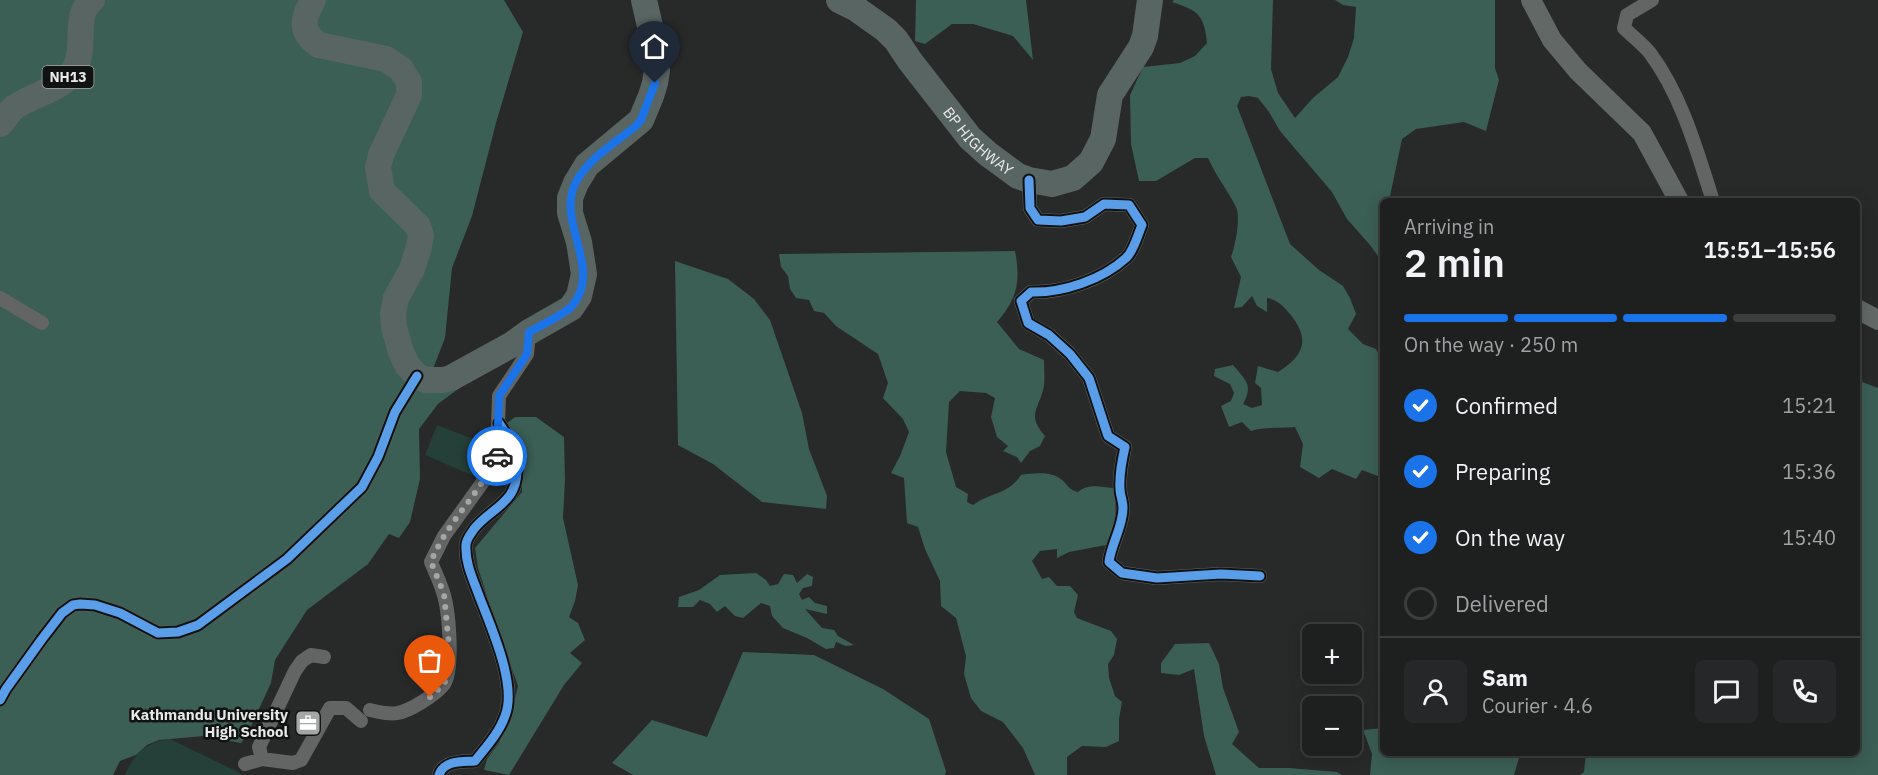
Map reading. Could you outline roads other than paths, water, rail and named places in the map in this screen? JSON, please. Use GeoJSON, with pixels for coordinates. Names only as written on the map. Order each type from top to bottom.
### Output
{"type":"FeatureCollection","features":[{"type":"Feature","properties":{"kind":"highway","name":"NH13"},"geometry":{"type":"LineString","coordinates":[[0,124],[13,108],[63,83],[70,75],[79,57],[82,15],[88,3],[93,0]]}},
{"type":"Feature","properties":{"kind":"highway"},"geometry":{"type":"LineString","coordinates":[[313,0],[305,14],[304,24],[311,39],[319,45],[386,59],[401,69],[409,82],[410,95],[381,155],[378,167],[382,191],[418,226],[421,235],[412,269],[396,298],[393,313],[394,327],[407,365],[417,376],[436,381],[451,378],[511,345],[571,308],[579,296],[584,274],[579,242],[570,213],[570,198],[587,165],[636,126],[651,96],[657,71],[655,48],[644,0]]}},
{"type":"Feature","properties":{"kind":"highway","name":"BP HIGHWAY"},"geometry":{"type":"LineString","coordinates":[[839,0],[855,8],[896,40],[970,138],[1018,176],[1052,184],[1073,178],[1091,162],[1103,139],[1110,95],[1142,47],[1150,0]]}},
{"type":"Feature","properties":{"kind":"street"},"geometry":{"type":"LineString","coordinates":[[1531,0],[1552,40],[1578,71],[1642,133],[1677,198]]}},
{"type":"Feature","properties":{"kind":"street"},"geometry":{"type":"LineString","coordinates":[[1652,0],[1627,15],[1624,28],[1649,52],[1671,86],[1693,138],[1712,198]]}},
{"type":"Feature","properties":{"kind":"street"},"geometry":{"type":"LineString","coordinates":[[1029,180],[1030,208],[1038,220],[1060,221],[1085,217],[1104,204],[1129,206],[1142,225],[1128,257],[1099,276],[1045,292],[1031,292],[1021,301],[1028,323],[1049,335],[1070,354],[1089,378],[1108,436],[1125,447],[1120,478],[1123,507],[1119,532],[1111,549],[1109,562],[1122,573],[1157,578],[1221,574],[1260,576]]}},
{"type":"Feature","properties":{"kind":"street"},"geometry":{"type":"LineString","coordinates":[[0,298],[42,323]]}},
{"type":"Feature","properties":{"kind":"street"},"geometry":{"type":"LineString","coordinates":[[1860,311],[1878,320]]}},
{"type":"Feature","properties":{"kind":"street"},"geometry":{"type":"LineString","coordinates":[[245,764],[262,759],[293,763],[301,760],[330,708],[346,708],[365,716],[388,715],[408,710],[436,692],[444,684],[450,657],[444,594],[431,562],[444,536],[490,472],[497,455],[499,396],[527,354],[529,332]]}},
{"type":"Feature","properties":{"kind":"street"},"geometry":{"type":"LineString","coordinates":[[0,700],[42,639],[62,613],[73,605],[95,605],[120,613],[158,633],[178,632],[198,625],[287,559],[362,487],[378,457],[394,412],[417,376]]}},
{"type":"Feature","properties":{"kind":"street"},"geometry":{"type":"LineString","coordinates":[[439,775],[447,764],[475,760],[493,739],[506,714],[508,691],[504,664],[467,562],[465,542],[476,526],[510,496],[518,478],[516,461],[508,437],[499,423]]}},
{"type":"Feature","properties":{"kind":"street"},"geometry":{"type":"LineString","coordinates":[[262,759],[260,747],[302,661],[311,655],[324,657]]}},
{"type":"Feature","properties":{"kind":"place","name":"Kathmandu University High School"},"geometry":{"type":"Point","coordinates":[308,723]}}]}
